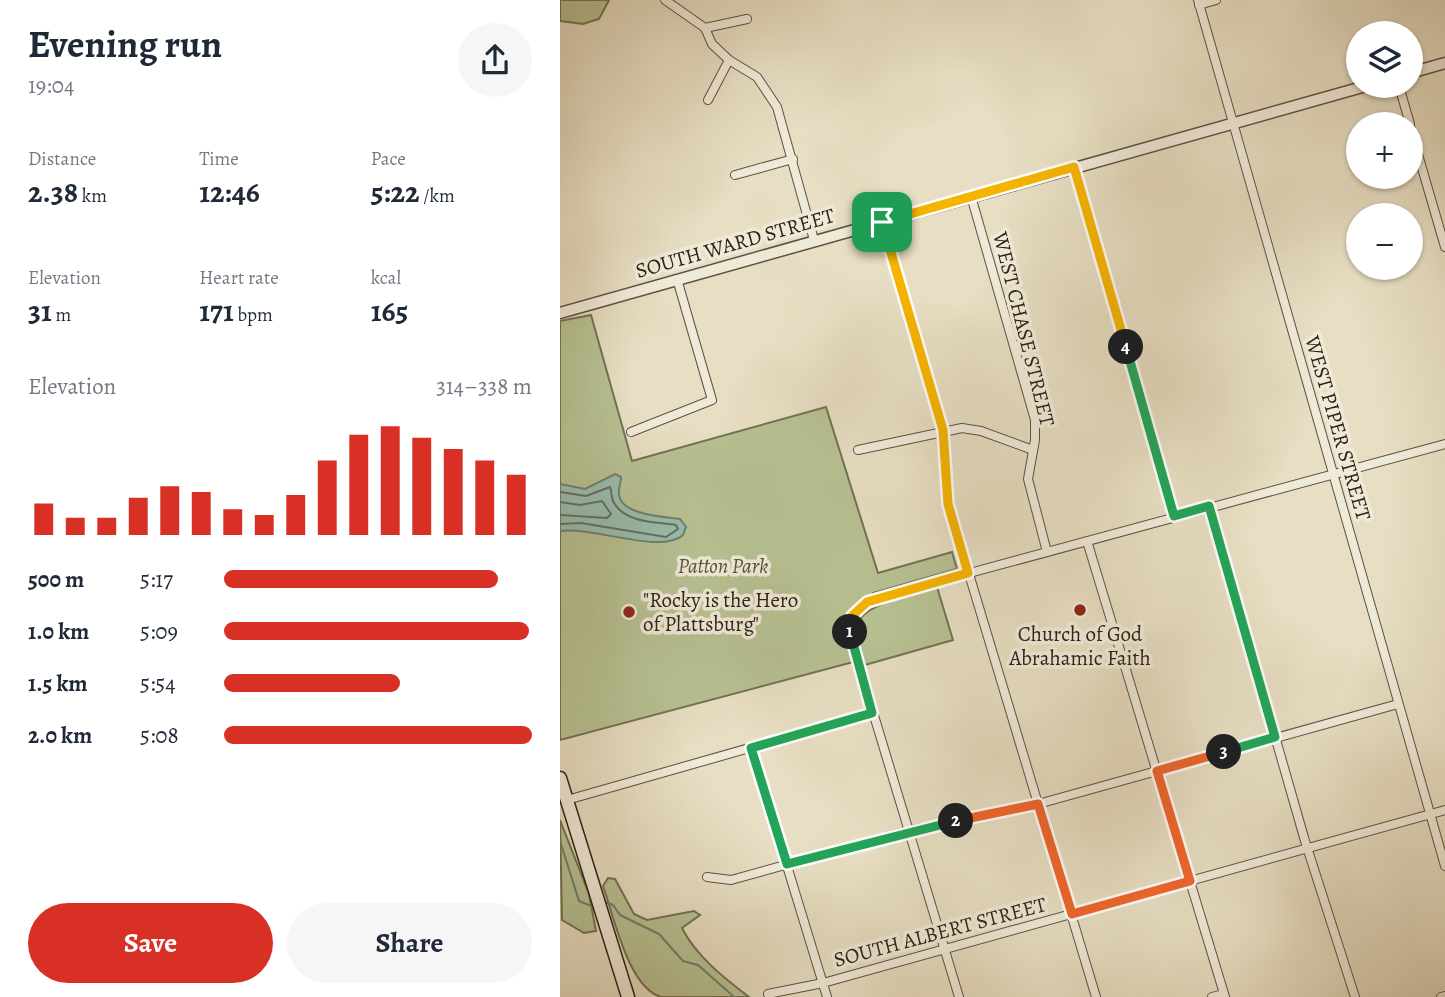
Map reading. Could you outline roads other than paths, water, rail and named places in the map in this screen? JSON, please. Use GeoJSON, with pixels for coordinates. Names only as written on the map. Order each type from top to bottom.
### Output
{"type":"FeatureCollection","features":[{"type":"Feature","properties":{"kind":"main road"},"geometry":{"type":"LineString","coordinates":[[560,778],[628,997]]}},
{"type":"Feature","properties":{"kind":"street"},"geometry":{"type":"LineString","coordinates":[[665,0],[705,28],[712,44],[729,60],[757,77],[767,89],[777,107],[814,240]]}},
{"type":"Feature","properties":{"kind":"street"},"geometry":{"type":"LineString","coordinates":[[1198,2],[1216,0]]}},
{"type":"Feature","properties":{"kind":"street","name":"WEST PIPER STREET"},"geometry":{"type":"LineString","coordinates":[[1198,2],[1445,866]]}},
{"type":"Feature","properties":{"kind":"street"},"geometry":{"type":"LineString","coordinates":[[705,28],[747,19]]}},
{"type":"Feature","properties":{"kind":"street"},"geometry":{"type":"LineString","coordinates":[[708,100],[729,60]]}},
{"type":"Feature","properties":{"kind":"street"},"geometry":{"type":"LineString","coordinates":[[1423,69],[1445,63]]}},
{"type":"Feature","properties":{"kind":"street","name":"SOUTH WARD STREET"},"geometry":{"type":"LineString","coordinates":[[560,313],[1346,92]]}},
{"type":"Feature","properties":{"kind":"street"},"geometry":{"type":"LineString","coordinates":[[735,175],[793,159]]}},
{"type":"Feature","properties":{"kind":"street"},"geometry":{"type":"LineString","coordinates":[[1074,167],[1174,516]]}},
{"type":"Feature","properties":{"kind":"street"},"geometry":{"type":"LineString","coordinates":[[1423,170],[1445,247]]}},
{"type":"Feature","properties":{"kind":"street","name":"WEST CHASE STREET"},"geometry":{"type":"LineString","coordinates":[[971,196],[1035,420],[1028,479],[1047,552]]}},
{"type":"Feature","properties":{"kind":"street"},"geometry":{"type":"LineString","coordinates":[[882,222],[943,430],[948,504],[1096,997]]}},
{"type":"Feature","properties":{"kind":"street"},"geometry":{"type":"LineString","coordinates":[[631,432],[712,400],[677,279]]}},
{"type":"Feature","properties":{"kind":"street"},"geometry":{"type":"LineString","coordinates":[[858,450],[943,430],[971,429],[1033,450]]}},
{"type":"Feature","properties":{"kind":"street"},"geometry":{"type":"LineString","coordinates":[[959,997],[856,655],[850,623],[861,606],[968,573],[1209,506],[1445,444]]}},
{"type":"Feature","properties":{"kind":"street"},"geometry":{"type":"LineString","coordinates":[[1209,506],[1275,737],[1355,997]]}},
{"type":"Feature","properties":{"kind":"street"},"geometry":{"type":"LineString","coordinates":[[1087,541],[1225,995],[1212,997]]}},
{"type":"Feature","properties":{"kind":"street"},"geometry":{"type":"LineString","coordinates":[[707,877],[731,880],[908,831],[1038,804],[1398,704]]}},
{"type":"Feature","properties":{"kind":"street"},"geometry":{"type":"LineString","coordinates":[[567,800],[872,713]]}},
{"type":"Feature","properties":{"kind":"street"},"geometry":{"type":"LineString","coordinates":[[751,748],[827,997]]}},
{"type":"Feature","properties":{"kind":"street","name":"SOUTH ALBERT STREET"},"geometry":{"type":"LineString","coordinates":[[768,994],[823,983],[1445,810]]}},
{"type":"Feature","properties":{"kind":"water"},"geometry":{"type":"Polygon","coordinates":[[[615,474],[621,477],[621,501],[644,514],[680,519],[686,527],[683,535],[659,542],[590,532],[560,531],[560,484],[585,489],[615,474]]]}},
{"type":"Feature","properties":{"kind":"waterway"},"geometry":{"type":"LineString","coordinates":[[560,841],[579,901],[594,907]]}},
{"type":"Feature","properties":{"kind":"waterway"},"geometry":{"type":"LineString","coordinates":[[605,902],[613,905],[620,915],[659,934],[683,961],[698,965],[734,997]]}},
{"type":"Feature","properties":{"kind":"place","name":"Church of God Abrahamic Faith"},"geometry":{"type":"Point","coordinates":[1080,610]}},
{"type":"Feature","properties":{"kind":"place","name":"\"Rocky is the Hero of Plattsburg\""},"geometry":{"type":"Point","coordinates":[629,612]}},
{"type":"Feature","properties":{"kind":"park label","name":"Patton Park"},"geometry":{"type":"Point","coordinates":[723,566]}}]}
